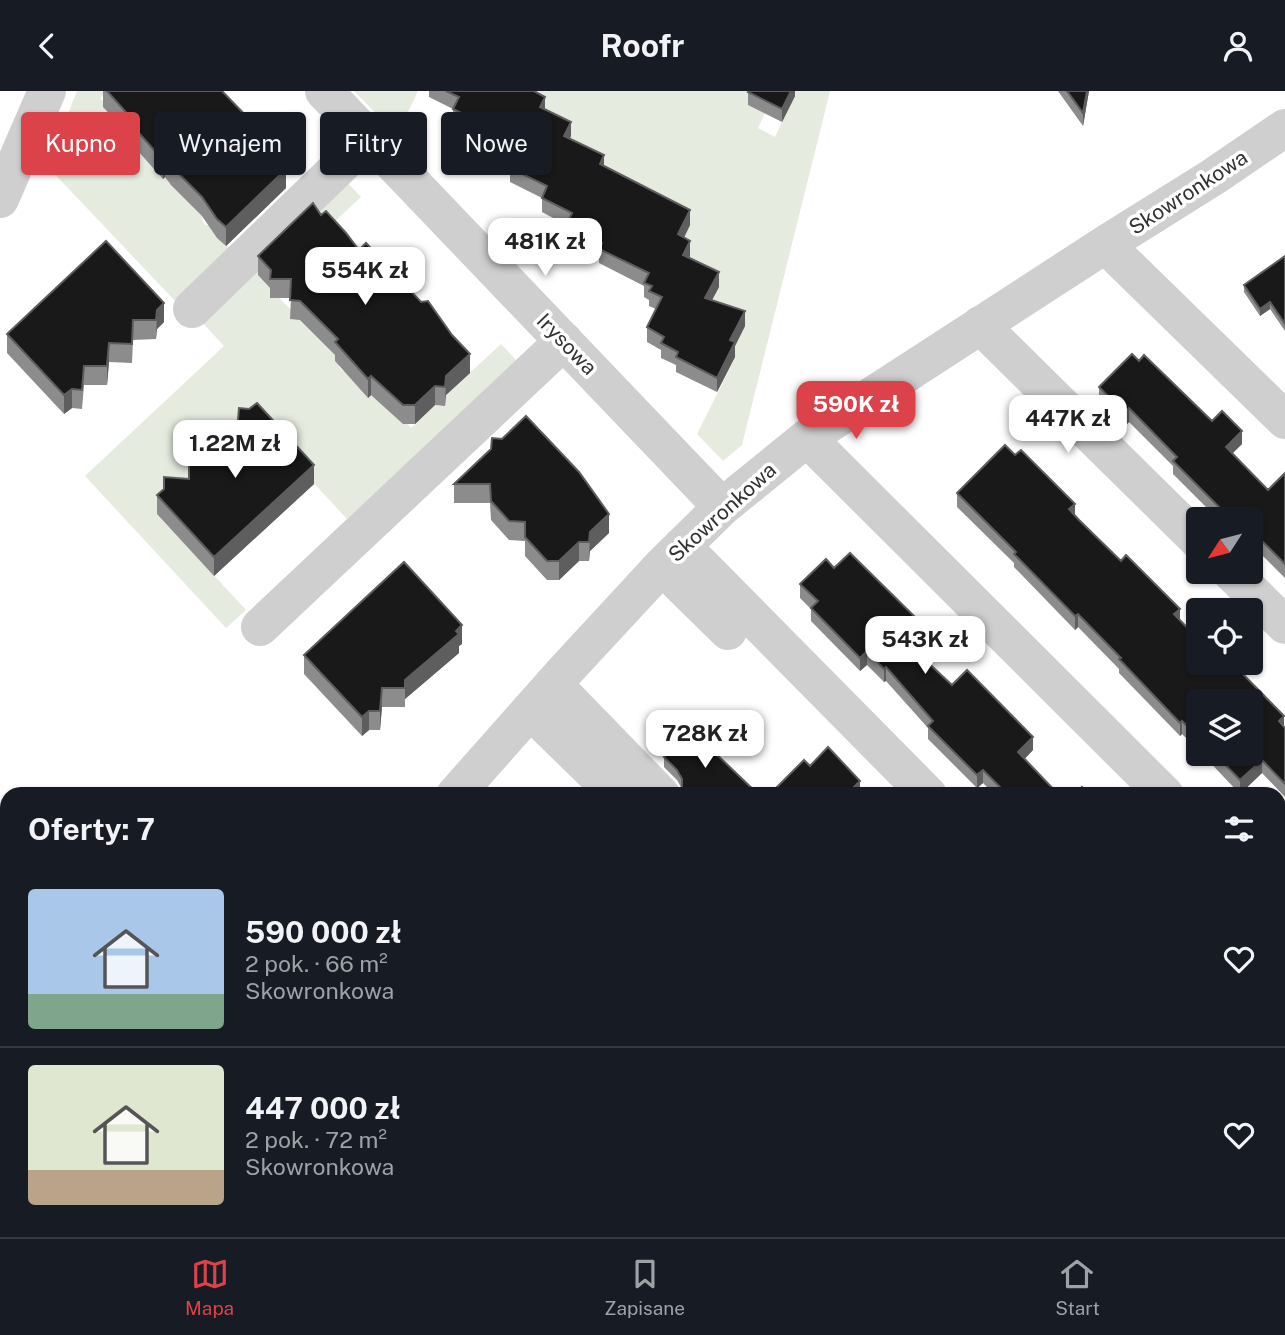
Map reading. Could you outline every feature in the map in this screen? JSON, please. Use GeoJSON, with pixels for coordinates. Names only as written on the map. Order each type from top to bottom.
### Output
{"type":"FeatureCollection","features":[{"type":"Feature","properties":{"kind":"street"},"geometry":{"type":"LineString","coordinates":[[0,199],[47,91]]}},
{"type":"Feature","properties":{"kind":"street","name":"Irysowa"},"geometry":{"type":"LineString","coordinates":[[324,91],[344,112]]}},
{"type":"Feature","properties":{"kind":"street","name":"Skowronkowa"},"geometry":{"type":"LineString","coordinates":[[462,787],[672,555],[722,507],[807,438],[1285,128]]}},
{"type":"Feature","properties":{"kind":"street"},"geometry":{"type":"LineString","coordinates":[[192,309],[331,175]]}},
{"type":"Feature","properties":{"kind":"street","name":"Irysowa"},"geometry":{"type":"LineString","coordinates":[[405,175],[722,507]]}},
{"type":"Feature","properties":{"kind":"street"},"geometry":{"type":"LineString","coordinates":[[1106,244],[1285,420]]}},
{"type":"Feature","properties":{"kind":"street"},"geometry":{"type":"LineString","coordinates":[[980,325],[1186,528]]}},
{"type":"Feature","properties":{"kind":"street"},"geometry":{"type":"LineString","coordinates":[[260,627],[564,341]]}},
{"type":"Feature","properties":{"kind":"street"},"geometry":{"type":"LineString","coordinates":[[807,438],[1157,787]]}},
{"type":"Feature","properties":{"kind":"street"},"geometry":{"type":"LineString","coordinates":[[672,555],[679,583],[891,787]]}},
{"type":"Feature","properties":{"kind":"street"},"geometry":{"type":"LineString","coordinates":[[672,555],[919,787]]}},
{"type":"Feature","properties":{"kind":"street"},"geometry":{"type":"LineString","coordinates":[[1244,585],[1285,625]]}},
{"type":"Feature","properties":{"kind":"street"},"geometry":{"type":"LineString","coordinates":[[542,697],[611,787]]}},
{"type":"Feature","properties":{"kind":"street"},"geometry":{"type":"LineString","coordinates":[[542,697],[651,787]]}},
{"type":"Feature","properties":{"kind":"shaded area"},"geometry":{"type":"Polygon","coordinates":[[[77,91],[107,91],[100,98],[113,112],[69,112],[77,91]]]}},
{"type":"Feature","properties":{"kind":"shaded area"},"geometry":{"type":"Polygon","coordinates":[[[354,91],[418,91],[408,112],[375,112],[354,91]]]}},
{"type":"Feature","properties":{"kind":"shaded area"},"geometry":{"type":"Polygon","coordinates":[[[508,91],[755,91],[765,113],[758,128],[775,137],[794,96],[793,91],[830,91],[742,445],[723,461],[697,434],[735,358],[702,279],[633,196],[552,128],[552,112],[533,112],[508,91]]]}},
{"type":"Feature","properties":{"kind":"shaded area"},"geometry":{"type":"Polygon","coordinates":[[[142,152],[154,165],[154,175],[164,175],[202,216],[205,225],[211,225],[222,242],[231,247],[178,304],[56,175],[140,175],[142,152]]]}},
{"type":"Feature","properties":{"kind":"shaded area"},"geometry":{"type":"Polygon","coordinates":[[[343,178],[361,197],[302,252],[271,289],[274,298],[279,298],[334,351],[340,362],[339,367],[348,371],[363,392],[369,393],[399,415],[399,420],[411,428],[435,405],[440,406],[446,400],[446,395],[501,344],[517,361],[347,519],[257,422],[157,514],[246,610],[226,628],[85,476],[224,346],[198,318],[343,178]]]}},
{"type":"Feature","properties":{"kind":"building"},"geometry":{"type":"Polygon","coordinates":[[[107,91],[222,91],[242,112],[154,112],[154,150],[140,134],[140,112],[126,112],[107,91]]]}},
{"type":"Feature","properties":{"kind":"building"},"geometry":{"type":"Polygon","coordinates":[[[446,91],[534,91],[545,97],[540,107],[550,112],[459,112],[453,109],[459,97],[446,91]]]}},
{"type":"Feature","properties":{"kind":"building"},"geometry":{"type":"Polygon","coordinates":[[[749,91],[791,91],[782,109],[749,91]]]}},
{"type":"Feature","properties":{"kind":"building"},"geometry":{"type":"Polygon","coordinates":[[[1067,91],[1087,91],[1083,113],[1067,91]]]}},
{"type":"Feature","properties":{"kind":"building"},"geometry":{"type":"Polygon","coordinates":[[[552,113],[571,122],[564,136],[604,155],[600,164],[690,210],[678,234],[690,241],[683,255],[719,272],[705,298],[745,311],[730,340],[735,342],[717,378],[676,357],[678,352],[661,343],[664,337],[647,327],[662,297],[649,291],[652,286],[644,283],[649,273],[599,249],[602,243],[566,225],[572,213],[542,198],[547,186],[524,175],[552,175],[552,113]]]}},
{"type":"Feature","properties":{"kind":"building"},"geometry":{"type":"Polygon","coordinates":[[[180,175],[280,175],[226,227],[180,175]]]}},
{"type":"Feature","properties":{"kind":"building"},"geometry":{"type":"Polygon","coordinates":[[[313,203],[321,215],[326,211],[359,250],[366,243],[421,302],[428,301],[452,335],[470,354],[446,376],[445,387],[435,386],[415,405],[403,405],[371,376],[368,379],[335,342],[338,339],[300,301],[290,300],[291,279],[270,279],[271,270],[258,256],[313,203]]]}},
{"type":"Feature","properties":{"kind":"building"},"geometry":{"type":"Polygon","coordinates":[[[106,241],[164,303],[157,310],[156,320],[133,320],[132,344],[109,343],[107,366],[84,366],[82,390],[72,389],[64,395],[7,334],[106,241]]]}},
{"type":"Feature","properties":{"kind":"building"},"geometry":{"type":"Polygon","coordinates":[[[1285,256],[1285,324],[1270,302],[1260,309],[1244,285],[1285,256]]]}},
{"type":"Feature","properties":{"kind":"building"},"geometry":{"type":"Polygon","coordinates":[[[1132,354],[1139,361],[1144,355],[1212,421],[1222,411],[1242,431],[1226,447],[1268,490],[1285,473],[1285,564],[1264,543],[1264,507],[1219,507],[1173,461],[1177,457],[1129,408],[1125,413],[1099,387],[1132,354]]]}},
{"type":"Feature","properties":{"kind":"building"},"geometry":{"type":"Polygon","coordinates":[[[257,403],[314,465],[214,557],[157,495],[164,489],[164,477],[189,479],[189,455],[212,455],[213,432],[237,432],[239,408],[249,409],[257,403]]]}},
{"type":"Feature","properties":{"kind":"building"},"geometry":{"type":"Polygon","coordinates":[[[526,416],[579,472],[609,514],[590,532],[589,542],[579,542],[559,561],[547,561],[525,537],[525,522],[509,521],[491,501],[490,484],[454,484],[491,449],[492,438],[502,439],[526,416]]]}},
{"type":"Feature","properties":{"kind":"building"},"geometry":{"type":"Polygon","coordinates":[[[1005,445],[1015,455],[1021,450],[1075,504],[1069,509],[1079,520],[1121,561],[1126,555],[1180,609],[1174,614],[1186,626],[1186,675],[1244,675],[1258,689],[1186,689],[1186,725],[1182,721],[1180,723],[1119,659],[1121,658],[1078,614],[1075,616],[957,493],[1005,445]]]}},
{"type":"Feature","properties":{"kind":"building"},"geometry":{"type":"Polygon","coordinates":[[[850,553],[917,619],[901,635],[952,685],[967,670],[1033,737],[1018,752],[1051,787],[1000,787],[983,770],[977,775],[928,726],[933,721],[886,667],[884,669],[867,651],[860,658],[811,608],[818,601],[800,584],[826,559],[834,568],[850,553]]]}},
{"type":"Feature","properties":{"kind":"building"},"geometry":{"type":"Polygon","coordinates":[[[404,562],[462,625],[456,631],[459,634],[405,680],[405,688],[382,688],[380,711],[369,711],[362,717],[304,655],[404,562]]]}},
{"type":"Feature","properties":{"kind":"building"},"geometry":{"type":"Polygon","coordinates":[[[1263,695],[1284,716],[1279,721],[1285,728],[1285,784],[1263,761],[1263,695]]]}},
{"type":"Feature","properties":{"kind":"building"},"geometry":{"type":"Polygon","coordinates":[[[690,729],[751,787],[682,787],[682,779],[677,770],[664,757],[690,729]]]}},
{"type":"Feature","properties":{"kind":"building"},"geometry":{"type":"Polygon","coordinates":[[[828,747],[860,781],[854,787],[777,787],[804,760],[810,766],[828,747]]]}},
{"type":"Feature","properties":{"kind":"building"},"geometry":{"type":"Polygon","coordinates":[[[1227,766],[1255,766],[1240,780],[1227,766]]]}}]}
